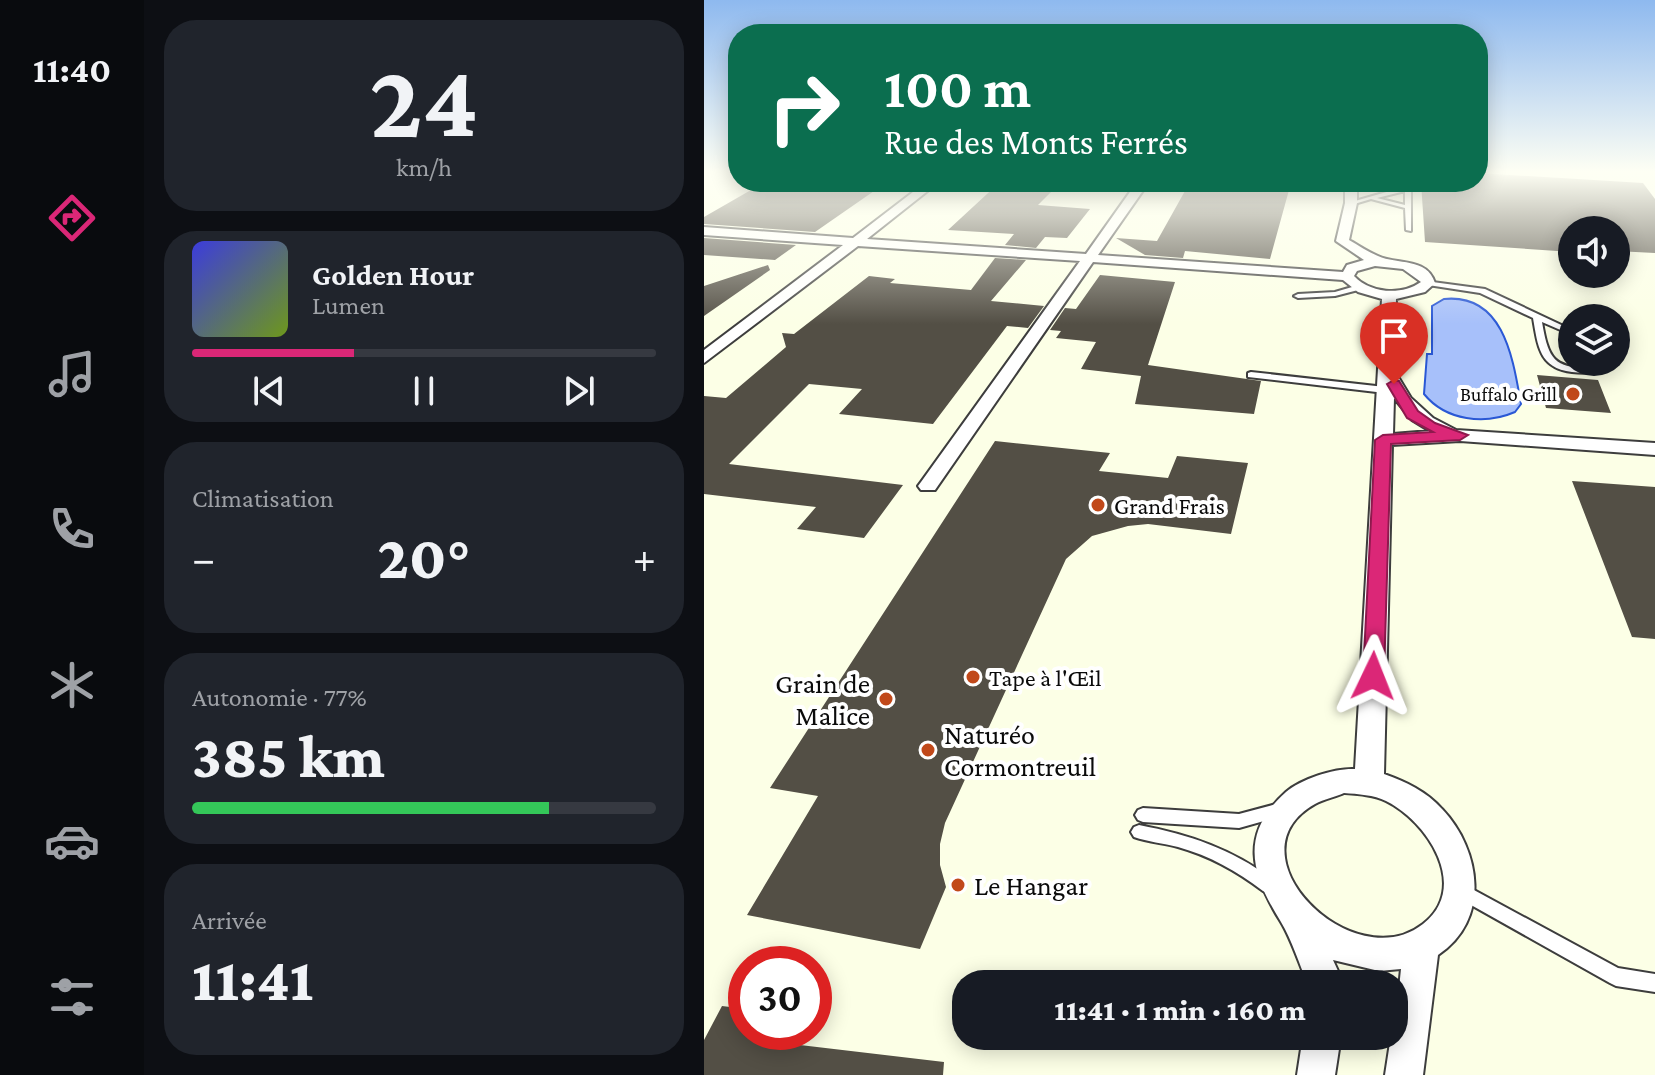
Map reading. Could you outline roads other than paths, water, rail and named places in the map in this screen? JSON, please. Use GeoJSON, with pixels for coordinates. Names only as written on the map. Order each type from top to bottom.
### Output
{"type":"FeatureCollection","features":[{"type":"Feature","properties":{"kind":"street"},"geometry":{"type":"LineString","coordinates":[[704,358],[879,223]]}},
{"type":"Feature","properties":{"kind":"street"},"geometry":{"type":"LineString","coordinates":[[928,486],[1114,223]]}},
{"type":"Feature","properties":{"kind":"street"},"geometry":{"type":"LineString","coordinates":[[704,231],[1347,276],[1359,287],[1389,294],[1415,292],[1428,283],[1427,278],[1414,268],[1378,262],[1342,241],[1346,223]]}},
{"type":"Feature","properties":{"kind":"street"},"geometry":{"type":"LineString","coordinates":[[1347,276],[1352,268],[1378,262]]}},
{"type":"Feature","properties":{"kind":"street"},"geometry":{"type":"LineString","coordinates":[[1369,783],[1389,294]]}},
{"type":"Feature","properties":{"kind":"street"},"geometry":{"type":"LineString","coordinates":[[1385,380],[1413,414],[1430,426],[1460,435]]}},
{"type":"Feature","properties":{"kind":"street"},"geometry":{"type":"LineString","coordinates":[[1383,440],[1460,435],[1655,449]]}},
{"type":"Feature","properties":{"kind":"street"},"geometry":{"type":"LineString","coordinates":[[1288,906],[1324,940],[1357,953],[1392,955],[1422,945],[1441,932],[1454,913],[1460,891],[1458,861],[1445,834],[1424,810],[1398,793],[1369,783],[1344,781],[1321,785],[1301,795],[1284,809],[1274,827],[1269,848],[1270,871],[1319,970]]}},
{"type":"Feature","properties":{"kind":"street"},"geometry":{"type":"LineString","coordinates":[[1404,1075],[1422,945]]}},
{"type":"Feature","properties":{"kind":"street"},"geometry":{"type":"LineString","coordinates":[[1316,1075],[1320,1050]]}},
{"type":"Feature","properties":{"kind":"lane"},"geometry":{"type":"LineString","coordinates":[[1409,223],[1409,230]]}},
{"type":"Feature","properties":{"kind":"lane"},"geometry":{"type":"LineString","coordinates":[[1428,283],[1482,291],[1558,327]]}},
{"type":"Feature","properties":{"kind":"lane"},"geometry":{"type":"LineString","coordinates":[[1298,296],[1335,294],[1359,287]]}},
{"type":"Feature","properties":{"kind":"lane"},"geometry":{"type":"LineString","coordinates":[[1537,318],[1545,357],[1553,366],[1558,367]]}},
{"type":"Feature","properties":{"kind":"lane"},"geometry":{"type":"LineString","coordinates":[[1251,375],[1385,380]]}},
{"type":"Feature","properties":{"kind":"lane"},"geometry":{"type":"LineString","coordinates":[[1143,815],[1239,821],[1284,809]]}},
{"type":"Feature","properties":{"kind":"lane"},"geometry":{"type":"LineString","coordinates":[[1139,832],[1172,838],[1226,855],[1288,906]]}},
{"type":"Feature","properties":{"kind":"lane"},"geometry":{"type":"LineString","coordinates":[[1460,891],[1616,977],[1655,983]]}},
{"type":"Feature","properties":{"kind":"water"},"geometry":{"type":"Polygon","coordinates":[[[1444,299],[1464,300],[1480,307],[1493,318],[1502,332],[1509,349],[1521,404],[1515,412],[1491,418],[1466,418],[1443,410],[1424,394],[1427,354],[1432,354],[1432,306],[1444,299]]]}},
{"type":"Feature","properties":{"kind":"place","name":"Buffalo Grill"},"geometry":{"type":"Point","coordinates":[1573,394]}},
{"type":"Feature","properties":{"kind":"place","name":"Grand Frais"},"geometry":{"type":"Point","coordinates":[1098,505]}},
{"type":"Feature","properties":{"kind":"place","name":"Tape à l'Œil"},"geometry":{"type":"Point","coordinates":[973,677]}},
{"type":"Feature","properties":{"kind":"place","name":"Grain de Malice"},"geometry":{"type":"Point","coordinates":[886,699]}},
{"type":"Feature","properties":{"kind":"place","name":"Naturéo Cormontreuil"},"geometry":{"type":"Point","coordinates":[928,750]}},
{"type":"Feature","properties":{"kind":"place","name":"Le Hangar"},"geometry":{"type":"Point","coordinates":[958,885]}}]}
